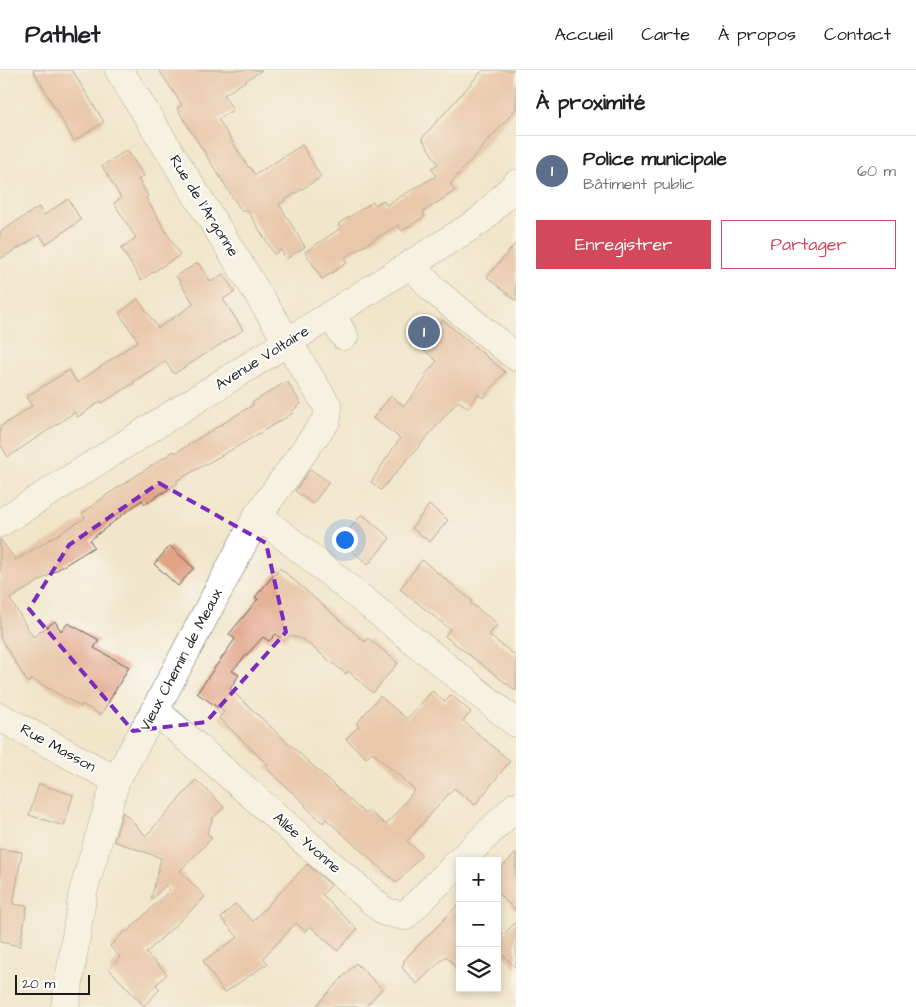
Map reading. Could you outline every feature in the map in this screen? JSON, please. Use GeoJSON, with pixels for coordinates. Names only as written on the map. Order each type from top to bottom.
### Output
{"type":"FeatureCollection","features":[{"type":"Feature","properties":{"kind":"street","name":"Rue de l'Argonne"},"geometry":{"type":"LineString","coordinates":[[118,70],[289,342]]}},
{"type":"Feature","properties":{"kind":"street","name":"Avenue Voltaire"},"geometry":{"type":"LineString","coordinates":[[0,523],[289,342],[337,326],[411,265],[481,220],[516,184]]}},
{"type":"Feature","properties":{"kind":"street"},"geometry":{"type":"LineString","coordinates":[[411,265],[434,291],[516,357]]}},
{"type":"Feature","properties":{"kind":"street","name":"Vieux Chemin de Meaux"},"geometry":{"type":"LineString","coordinates":[[65,1007],[83,892],[116,780],[258,515],[327,419],[328,406],[289,342]]}},
{"type":"Feature","properties":{"kind":"street"},"geometry":{"type":"LineString","coordinates":[[258,515],[516,723]]}},
{"type":"Feature","properties":{"kind":"street","name":"Allée Yvonne"},"geometry":{"type":"LineString","coordinates":[[155,710],[385,912],[405,916],[456,865]]}},
{"type":"Feature","properties":{"kind":"street","name":"Rue Masson"},"geometry":{"type":"LineString","coordinates":[[0,717],[116,780]]}},
{"type":"Feature","properties":{"kind":"street","name":"Allée Yvonne"},"geometry":{"type":"LineString","coordinates":[[464,857],[516,806]]}},
{"type":"Feature","properties":{"kind":"highlighted area"},"geometry":{"type":"Polygon","coordinates":[[[159,483],[266,543],[286,632],[206,722],[133,731],[29,609],[69,545],[159,483]]]}},
{"type":"Feature","properties":{"kind":"building"},"geometry":{"type":"Polygon","coordinates":[[[33,70],[72,70],[104,122],[74,141],[33,70]]]}},
{"type":"Feature","properties":{"kind":"building"},"geometry":{"type":"Polygon","coordinates":[[[159,70],[262,70],[224,95],[233,110],[218,119],[255,175],[302,145],[321,177],[279,204],[305,247],[286,259],[281,250],[274,254],[247,209],[242,212],[189,128],[177,108],[182,105],[159,70]]]}},
{"type":"Feature","properties":{"kind":"building"},"geometry":{"type":"Polygon","coordinates":[[[483,70],[516,70],[516,109],[450,184],[455,191],[423,212],[425,216],[402,231],[398,225],[344,258],[347,263],[322,279],[305,252],[341,228],[338,224],[373,202],[375,205],[383,200],[386,205],[436,176],[431,168],[438,164],[422,138],[483,70]]]}},
{"type":"Feature","properties":{"kind":"building"},"geometry":{"type":"Polygon","coordinates":[[[127,150],[144,176],[138,179],[148,196],[146,198],[180,255],[141,280],[121,248],[136,238],[114,203],[121,198],[102,166],[127,150]]]}},
{"type":"Feature","properties":{"kind":"building"},"geometry":{"type":"Polygon","coordinates":[[[68,199],[81,220],[46,244],[40,235],[0,259],[0,232],[39,207],[44,215],[68,199]]]}},
{"type":"Feature","properties":{"kind":"building"},"geometry":{"type":"Polygon","coordinates":[[[516,243],[516,301],[487,277],[516,243]]]}},
{"type":"Feature","properties":{"kind":"building"},"geometry":{"type":"Polygon","coordinates":[[[198,263],[211,282],[223,274],[235,292],[223,299],[243,330],[174,374],[165,361],[134,383],[102,403],[101,401],[78,417],[75,412],[8,457],[0,444],[0,427],[32,406],[26,397],[69,370],[77,383],[138,341],[119,313],[138,299],[158,328],[194,304],[176,276],[198,263]]]}},
{"type":"Feature","properties":{"kind":"building"},"geometry":{"type":"Polygon","coordinates":[[[443,320],[505,372],[483,398],[478,394],[468,408],[458,401],[381,490],[371,482],[400,438],[373,418],[391,396],[404,406],[427,377],[425,375],[437,361],[420,347],[443,320]]]}},
{"type":"Feature","properties":{"kind":"building"},"geometry":{"type":"Polygon","coordinates":[[[287,381],[301,404],[292,411],[293,413],[176,481],[178,483],[145,504],[142,500],[90,540],[94,547],[10,599],[33,637],[55,621],[61,631],[68,623],[99,640],[94,648],[129,667],[101,715],[82,704],[81,707],[32,679],[28,683],[0,637],[0,539],[16,560],[85,518],[82,514],[105,496],[174,451],[175,453],[253,405],[252,403],[287,381]]]}},
{"type":"Feature","properties":{"kind":"building"},"geometry":{"type":"Polygon","coordinates":[[[310,469],[329,482],[313,504],[295,491],[310,469]]]}},
{"type":"Feature","properties":{"kind":"building"},"geometry":{"type":"Polygon","coordinates":[[[429,505],[448,520],[430,542],[412,528],[429,505]]]}},
{"type":"Feature","properties":{"kind":"building"},"geometry":{"type":"Polygon","coordinates":[[[362,514],[390,538],[368,565],[341,540],[362,514]]]}},
{"type":"Feature","properties":{"kind":"building"},"geometry":{"type":"Polygon","coordinates":[[[170,546],[194,568],[178,586],[154,564],[170,546]]]}},
{"type":"Feature","properties":{"kind":"building"},"geometry":{"type":"Polygon","coordinates":[[[422,560],[472,601],[470,603],[498,624],[489,635],[516,656],[516,691],[445,636],[450,629],[400,589],[422,560]]]}},
{"type":"Feature","properties":{"kind":"building"},"geometry":{"type":"Polygon","coordinates":[[[280,568],[365,642],[368,638],[398,663],[373,693],[348,671],[346,674],[304,640],[290,635],[284,641],[276,634],[269,641],[263,637],[232,671],[239,675],[230,689],[365,814],[368,810],[386,825],[415,790],[372,752],[366,758],[346,739],[359,726],[356,724],[380,696],[407,719],[432,691],[445,702],[451,695],[471,712],[463,721],[510,761],[475,805],[454,788],[407,841],[422,855],[397,883],[326,819],[323,823],[305,806],[266,768],[268,765],[219,718],[224,712],[197,693],[235,639],[229,634],[258,599],[255,597],[280,568]]]}},
{"type":"Feature","properties":{"kind":"building"},"geometry":{"type":"Polygon","coordinates":[[[196,780],[224,807],[213,818],[207,833],[212,838],[180,871],[205,897],[146,953],[167,974],[156,985],[160,989],[144,1006],[109,969],[120,957],[110,946],[170,890],[166,885],[151,900],[161,858],[114,841],[123,812],[146,836],[196,780]]]}},
{"type":"Feature","properties":{"kind":"building"},"geometry":{"type":"Polygon","coordinates":[[[39,784],[73,795],[64,826],[29,815],[39,784]]]}},
{"type":"Feature","properties":{"kind":"building"},"geometry":{"type":"Polygon","coordinates":[[[0,849],[22,852],[13,904],[27,906],[20,946],[0,942],[0,849]]]}},
{"type":"Feature","properties":{"kind":"building"},"geometry":{"type":"Polygon","coordinates":[[[516,853],[516,911],[501,896],[501,868],[516,853]]]}},
{"type":"Feature","properties":{"kind":"building"},"geometry":{"type":"Polygon","coordinates":[[[307,864],[331,885],[322,895],[357,929],[338,951],[310,926],[305,931],[296,923],[263,958],[268,963],[224,993],[203,961],[238,937],[221,918],[235,904],[253,921],[307,864]]]}},
{"type":"Feature","properties":{"kind":"building"},"geometry":{"type":"Polygon","coordinates":[[[456,907],[456,967],[446,956],[417,984],[402,968],[405,959],[456,907]]]}},
{"type":"Feature","properties":{"kind":"building"},"geometry":{"type":"Polygon","coordinates":[[[516,922],[516,968],[501,953],[501,937],[516,922]]]}},
{"type":"Feature","properties":{"kind":"building"},"geometry":{"type":"Polygon","coordinates":[[[356,963],[382,989],[365,1007],[315,1007],[356,963]]]}},
{"type":"Feature","properties":{"kind":"place","name":"Police municipale"},"geometry":{"type":"Point","coordinates":[424,332]}}]}
